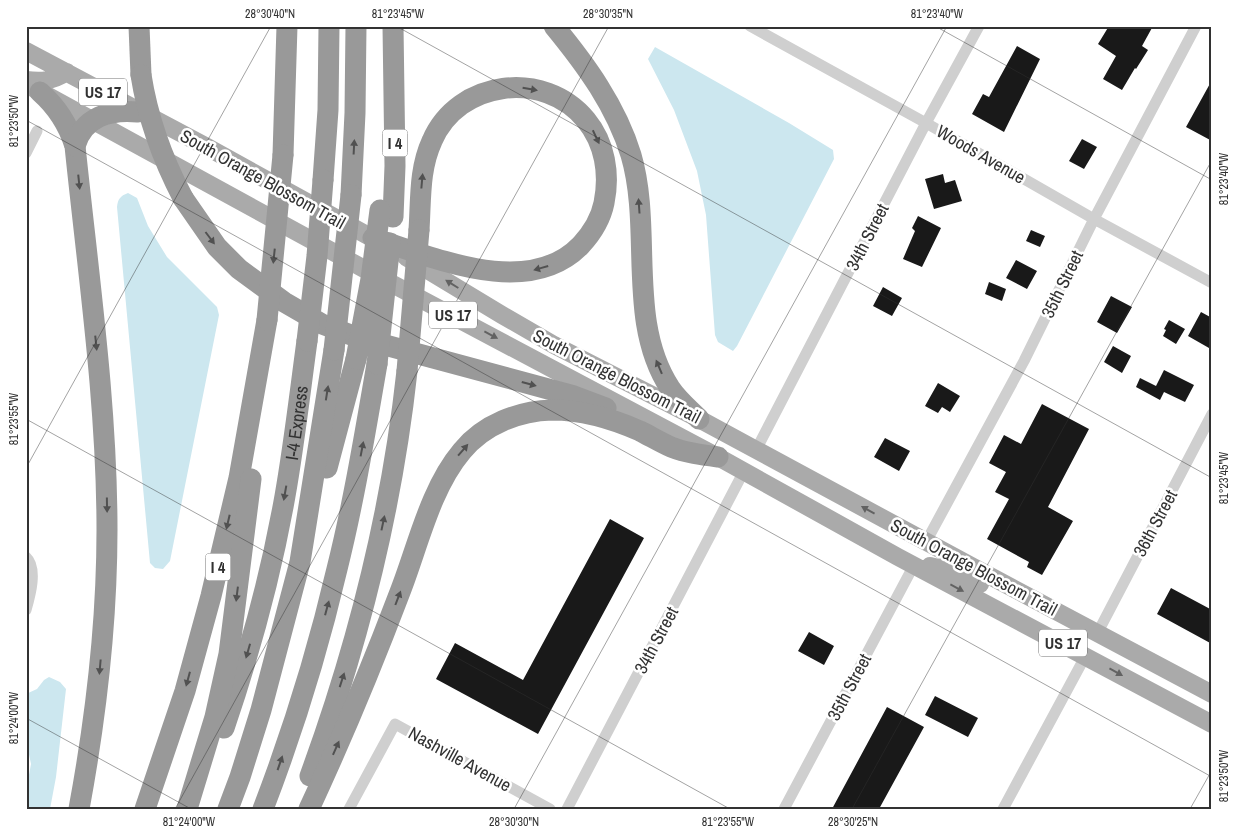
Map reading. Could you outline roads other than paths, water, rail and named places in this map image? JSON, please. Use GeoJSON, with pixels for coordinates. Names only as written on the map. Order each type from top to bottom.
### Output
{"type":"FeatureCollection","features":[{"type":"Feature","properties":{"kind":"highway"},"geometry":{"type":"LineString","coordinates":[[139,26],[141,75],[148,113],[166,165],[183,198],[217,247],[239,268],[284,302],[322,324],[366,340],[574,396],[688,442]]}},
{"type":"Feature","properties":{"kind":"highway","name":"I 4"},"geometry":{"type":"LineString","coordinates":[[145,809],[184,691],[211,596],[239,478],[267,320],[283,155],[287,26]]}},
{"type":"Feature","properties":{"kind":"highway","name":"I-4 Express"},"geometry":{"type":"LineString","coordinates":[[195,809],[235,695],[264,591],[285,496],[317,256],[328,110],[329,26]]}},
{"type":"Feature","properties":{"kind":"highway","name":"I-4 Express"},"geometry":{"type":"LineString","coordinates":[[228,809],[261,710],[300,562],[334,350],[351,195],[355,113],[356,26]]}},
{"type":"Feature","properties":{"kind":"highway","name":"I 4"},"geometry":{"type":"LineString","coordinates":[[263,809],[304,691],[331,595],[357,480],[377,364],[386,213],[395,166],[393,26]]}},
{"type":"Feature","properties":{"kind":"highway"},"geometry":{"type":"LineString","coordinates":[[554,26],[582,60],[597,82],[612,108],[624,136],[637,182],[645,307],[650,343],[660,369],[671,389],[683,404],[699,418]]}},
{"type":"Feature","properties":{"kind":"highway"},"geometry":{"type":"LineString","coordinates":[[31,85],[55,106],[62,116],[75,146],[102,402],[107,530],[105,605],[92,738],[79,809]]}},
{"type":"Feature","properties":{"kind":"highway"},"geometry":{"type":"LineString","coordinates":[[298,809],[335,702],[368,589],[390,488],[400,432],[407,371],[419,230],[423,171],[430,146],[438,128],[455,109],[486,91],[521,87],[539,90],[569,104],[584,117],[594,131],[603,152],[606,163],[607,186],[603,206],[595,225],[583,243],[569,255],[552,264],[525,271],[486,270],[450,262],[370,237]]}},
{"type":"Feature","properties":{"kind":"highway"},"geometry":{"type":"LineString","coordinates":[[75,146],[79,134],[92,120],[113,112],[138,112]]}},
{"type":"Feature","properties":{"kind":"highway"},"geometry":{"type":"LineString","coordinates":[[300,562],[356,359],[386,213]]}},
{"type":"Feature","properties":{"kind":"highway"},"geometry":{"type":"LineString","coordinates":[[187,809],[215,717],[229,654],[255,450],[267,320]]}},
{"type":"Feature","properties":{"kind":"highway"},"geometry":{"type":"LineString","coordinates":[[309,809],[362,690],[439,487],[462,451],[478,436],[498,423],[518,415],[538,411],[560,410],[590,414],[613,420],[670,446],[692,453],[718,457]]}},
{"type":"Feature","properties":{"kind":"main road","name":"South Orange Blossom Trail"},"geometry":{"type":"LineString","coordinates":[[26,51],[420,264],[502,315],[547,340],[699,418],[926,542],[1212,694]]}},
{"type":"Feature","properties":{"kind":"main road"},"geometry":{"type":"LineString","coordinates":[[31,85],[57,78],[67,72]]}},
{"type":"Feature","properties":{"kind":"main road","name":"South Orange Blossom Trail"},"geometry":{"type":"LineString","coordinates":[[31,85],[359,266],[492,335],[914,565],[1086,655],[1212,724]]}},
{"type":"Feature","properties":{"kind":"main road"},"geometry":{"type":"LineString","coordinates":[[744,471],[786,484],[890,539],[926,542]]}},
{"type":"Feature","properties":{"kind":"main road"},"geometry":{"type":"LineString","coordinates":[[914,565],[934,566],[955,572],[1032,610],[1067,616]]}},
{"type":"Feature","properties":{"kind":"street","name":"Woods Avenue"},"geometry":{"type":"LineString","coordinates":[[750,26],[926,123],[1094,219],[1212,282]]}},
{"type":"Feature","properties":{"kind":"street","name":"34th Street"},"geometry":{"type":"LineString","coordinates":[[756,450],[926,123],[979,26]]}},
{"type":"Feature","properties":{"kind":"street","name":"35th Street"},"geometry":{"type":"LineString","coordinates":[[926,542],[1024,361],[1094,219],[1196,26]]}},
{"type":"Feature","properties":{"kind":"street"},"geometry":{"type":"LineString","coordinates":[[26,153],[37,131]]}},
{"type":"Feature","properties":{"kind":"street","name":"36th Street"},"geometry":{"type":"LineString","coordinates":[[1098,632],[1212,414]]}},
{"type":"Feature","properties":{"kind":"street","name":"34th Street"},"geometry":{"type":"LineString","coordinates":[[567,809],[744,471]]}},
{"type":"Feature","properties":{"kind":"street"},"geometry":{"type":"LineString","coordinates":[[26,557],[29,560],[32,578],[31,592],[26,610]]}},
{"type":"Feature","properties":{"kind":"street","name":"35th Street"},"geometry":{"type":"LineString","coordinates":[[784,809],[914,565]]}},
{"type":"Feature","properties":{"kind":"street"},"geometry":{"type":"LineString","coordinates":[[1004,809],[1086,655]]}},
{"type":"Feature","properties":{"kind":"street","name":"Nashville Avenue"},"geometry":{"type":"LineString","coordinates":[[349,809],[396,724],[550,809]]}},
{"type":"Feature","properties":{"kind":"water"},"geometry":{"type":"Polygon","coordinates":[[[655,47],[833,150],[834,159],[733,351],[718,342],[715,335],[706,215],[697,171],[674,110],[648,59],[655,47]]]}},
{"type":"Feature","properties":{"kind":"water"},"geometry":{"type":"Polygon","coordinates":[[[128,193],[137,198],[148,226],[167,257],[217,307],[219,315],[170,561],[163,569],[155,568],[150,563],[117,207],[120,198],[128,193]]]}},
{"type":"Feature","properties":{"kind":"water"},"geometry":{"type":"Polygon","coordinates":[[[49,677],[60,682],[66,689],[56,777],[50,809],[26,809],[26,791],[31,764],[27,745],[26,694],[37,689],[49,677]]]}}]}
